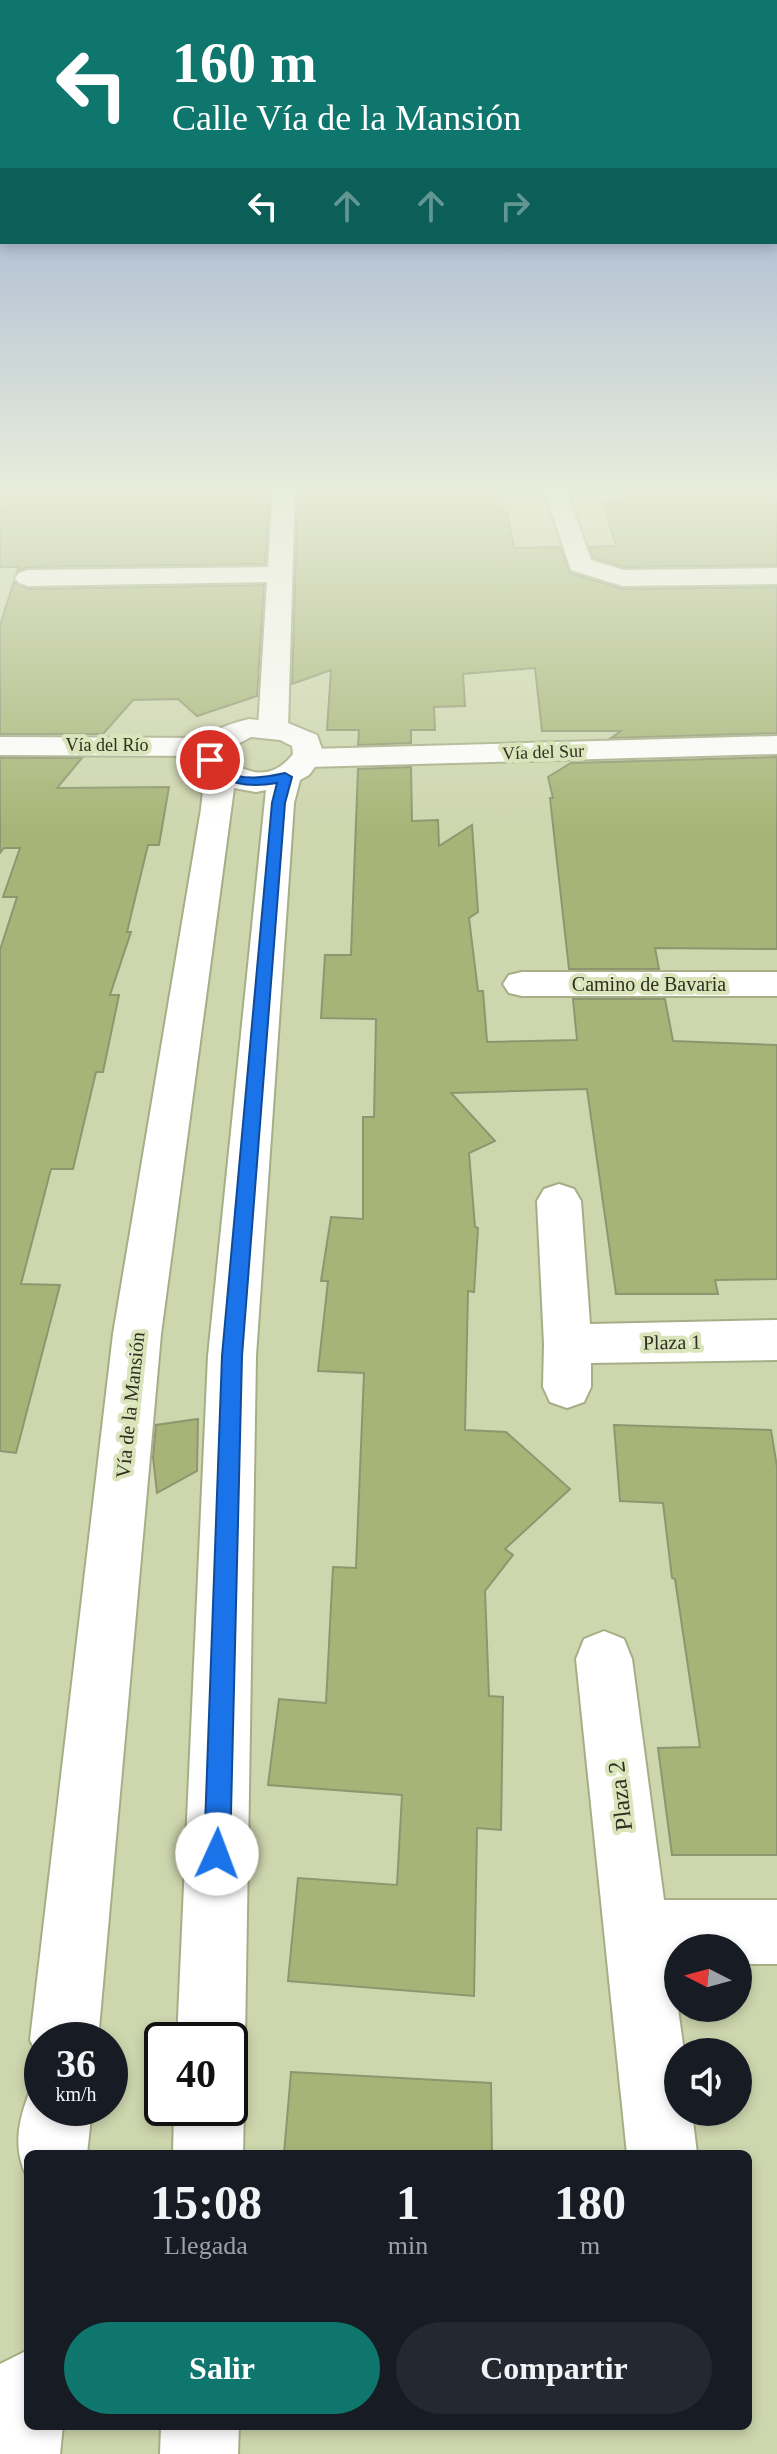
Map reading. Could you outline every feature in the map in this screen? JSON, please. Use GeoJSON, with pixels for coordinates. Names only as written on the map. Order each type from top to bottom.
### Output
{"type":"FeatureCollection","features":[{"type":"Feature","properties":{"kind":"street"},"geometry":{"type":"LineString","coordinates":[[273,728],[280,601]]}},
{"type":"Feature","properties":{"kind":"street"},"geometry":{"type":"LineString","coordinates":[[212,2022],[232,1356],[278,803],[309,748],[302,738],[273,728],[249,728],[227,735],[216,760]]}},
{"type":"Feature","properties":{"kind":"street","name":"Vía del Sur"},"geometry":{"type":"LineString","coordinates":[[216,760],[250,781],[297,768],[777,745]]}},
{"type":"Feature","properties":{"kind":"street","name":"Vía del Río"},"geometry":{"type":"LineString","coordinates":[[0,746],[216,760]]}},
{"type":"Feature","properties":{"kind":"street","name":"Vía de la Mansión"},"geometry":{"type":"LineString","coordinates":[[66,2022],[137,1334],[217,809],[216,760]]}},
{"type":"Feature","properties":{"kind":"street","name":"Camino de Bavaria"},"geometry":{"type":"LineString","coordinates":[[522,984],[777,984]]}},
{"type":"Feature","properties":{"kind":"street","name":"Plaza 1"},"geometry":{"type":"LineString","coordinates":[[559,1201],[567,1365],[777,1340]]}},
{"type":"Feature","properties":{"kind":"street","name":"Plaza 2"},"geometry":{"type":"LineString","coordinates":[[604,1659],[662,2150]]}},
{"type":"Feature","properties":{"kind":"street"},"geometry":{"type":"LineString","coordinates":[[636,1932],[777,1932]]}},
{"type":"Feature","properties":{"kind":"street"},"geometry":{"type":"LineString","coordinates":[[52,2150],[55,2126]]}},
{"type":"Feature","properties":{"kind":"street"},"geometry":{"type":"LineString","coordinates":[[208,2150],[209,2126]]}},
{"type":"Feature","properties":{"kind":"street"},"geometry":{"type":"LineString","coordinates":[[21,2454],[24,2426]]}},
{"type":"Feature","properties":{"kind":"street"},"geometry":{"type":"LineString","coordinates":[[199,2454],[200,2430]]}},
{"type":"Feature","properties":{"kind":"building"},"geometry":{"type":"Polygon","coordinates":[[[8,601],[263,601],[257,696],[197,716],[178,699],[133,700],[103,734],[0,734],[0,625],[8,601]]]}},
{"type":"Feature","properties":{"kind":"building"},"geometry":{"type":"Polygon","coordinates":[[[295,601],[777,601],[777,733],[611,738],[621,731],[542,731],[535,668],[463,674],[465,706],[434,707],[435,730],[411,730],[411,743],[358,745],[359,730],[327,730],[331,670],[292,684],[295,601]]]}},
{"type":"Feature","properties":{"kind":"building"},"geometry":{"type":"Polygon","coordinates":[[[777,757],[777,949],[655,948],[659,969],[569,969],[550,798],[553,798],[548,777],[571,763],[777,757]]]}},
{"type":"Feature","properties":{"kind":"building"},"geometry":{"type":"Polygon","coordinates":[[[0,758],[82,758],[57,788],[169,787],[159,845],[148,845],[127,932],[131,932],[110,995],[119,995],[103,1072],[96,1072],[73,1169],[51,1169],[21,1284],[60,1285],[16,1453],[0,1451],[0,950],[17,897],[3,897],[20,848],[4,848],[0,853],[0,758]]]}},
{"type":"Feature","properties":{"kind":"building"},"geometry":{"type":"Polygon","coordinates":[[[411,767],[412,821],[438,820],[439,846],[472,825],[478,912],[469,918],[478,991],[483,991],[487,1042],[577,1040],[573,999],[665,999],[673,1041],[777,1045],[777,1279],[715,1280],[718,1294],[616,1294],[587,1089],[451,1093],[495,1141],[469,1153],[475,1227],[478,1228],[474,1292],[468,1291],[465,1430],[506,1432],[570,1489],[505,1549],[513,1555],[485,1591],[489,1696],[503,1697],[501,1830],[477,1828],[474,1996],[288,1981],[298,1878],[397,1885],[402,1795],[268,1785],[279,1699],[326,1703],[333,1567],[356,1568],[364,1373],[318,1371],[328,1281],[321,1281],[331,1217],[363,1219],[363,1117],[374,1117],[376,1019],[321,1018],[325,955],[351,955],[358,769],[411,767]]]}},
{"type":"Feature","properties":{"kind":"building"},"geometry":{"type":"Polygon","coordinates":[[[198,1419],[197,1471],[157,1493],[153,1457],[156,1425],[198,1419]]]}},
{"type":"Feature","properties":{"kind":"building"},"geometry":{"type":"Polygon","coordinates":[[[614,1425],[771,1430],[777,1467],[777,1855],[672,1855],[658,1748],[700,1747],[663,1503],[620,1501],[614,1425]]]}},
{"type":"Feature","properties":{"kind":"building"},"geometry":{"type":"Polygon","coordinates":[[[291,2072],[491,2083],[492,2150],[284,2150],[291,2072]]]}},
{"type":"Feature","properties":{"kind":"route"},"geometry":{"type":"LineString","coordinates":[[210,760],[220,772],[238,780],[262,782],[285,777],[278,803],[232,1356],[217,1854]]}}]}
